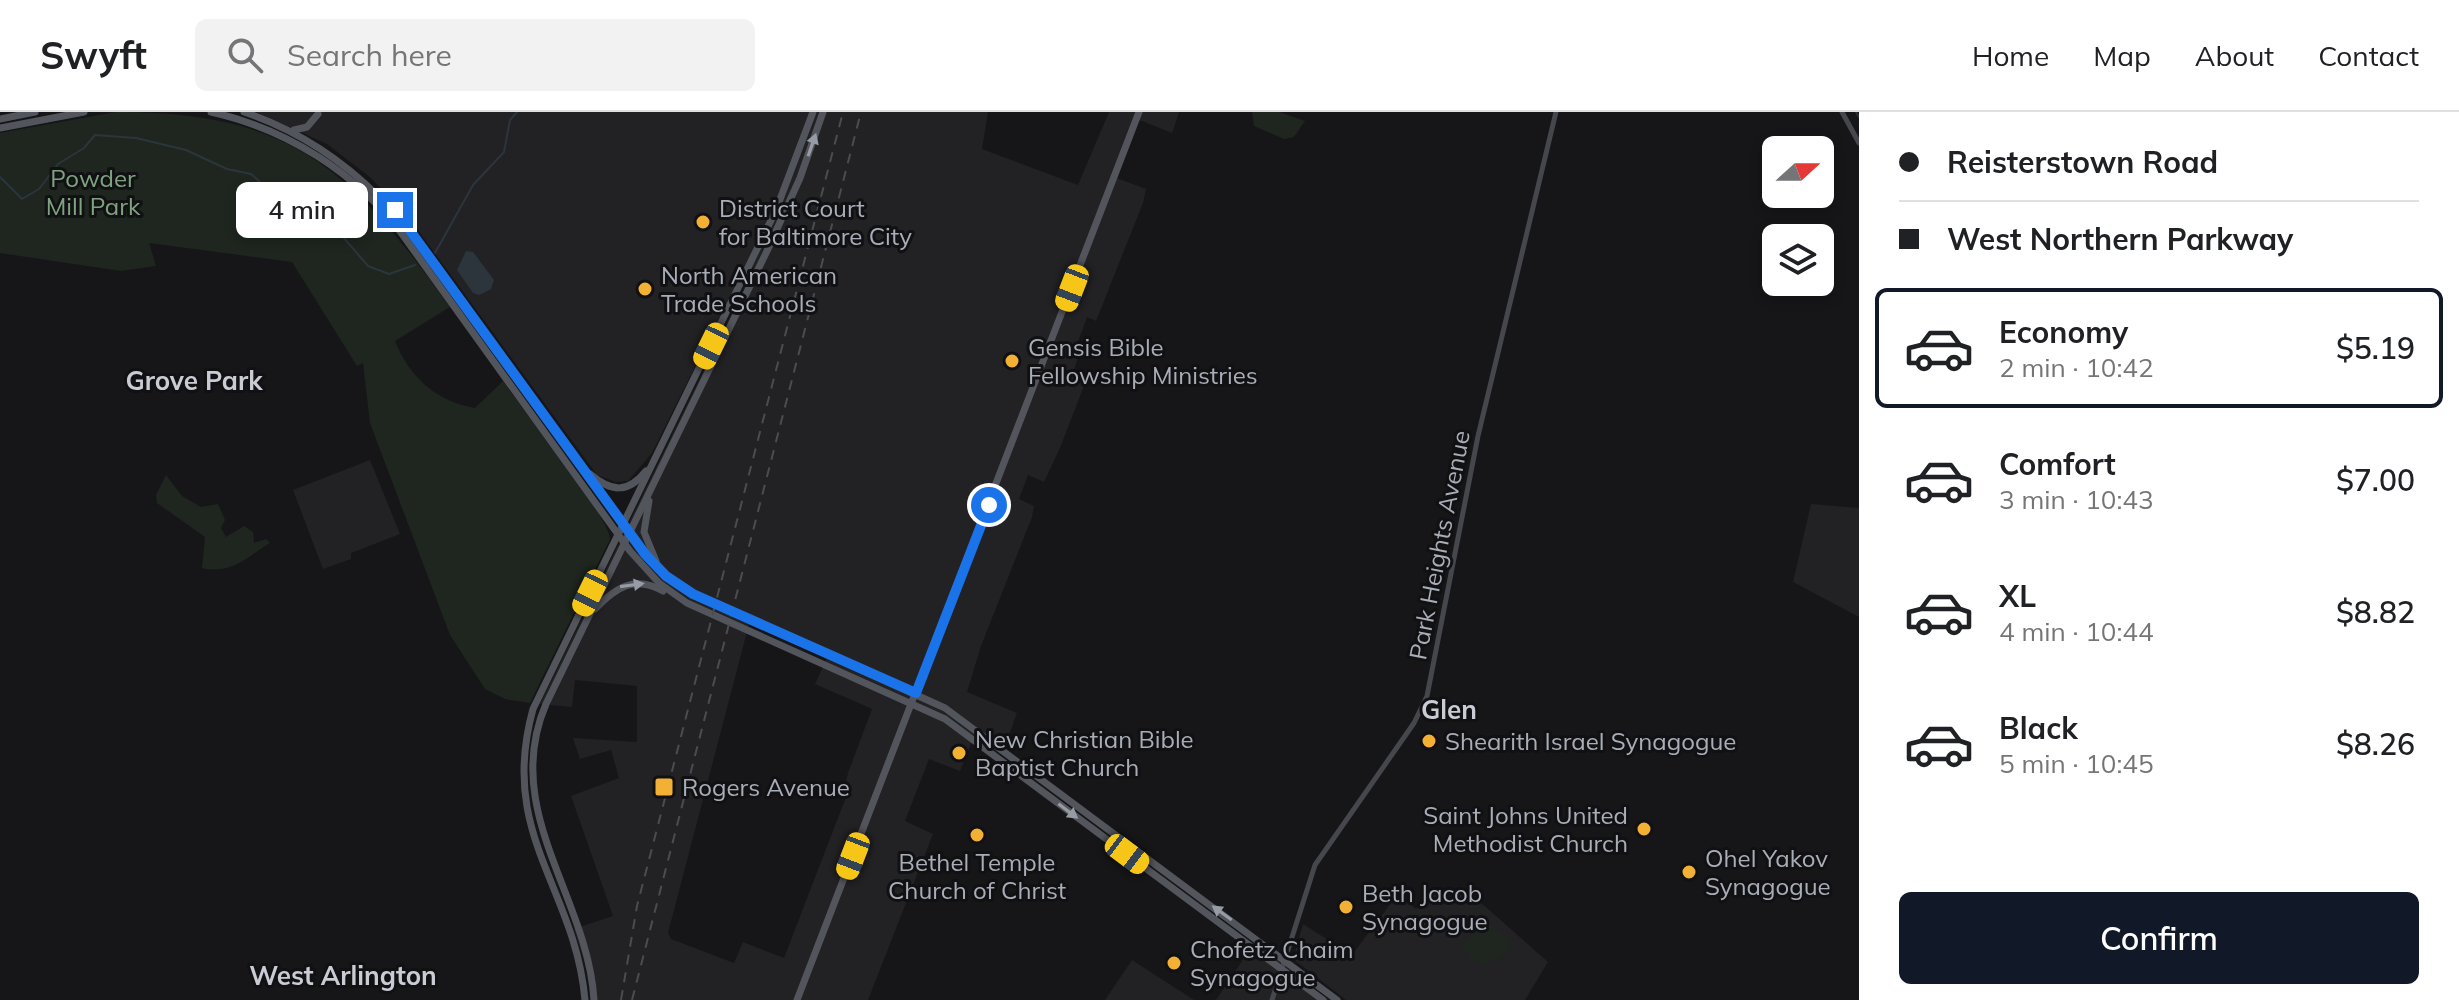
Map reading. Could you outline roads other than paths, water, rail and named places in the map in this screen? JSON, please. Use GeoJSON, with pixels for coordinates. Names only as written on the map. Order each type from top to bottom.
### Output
{"type":"FeatureCollection","features":[{"type":"Feature","properties":{"kind":"main road"},"geometry":{"type":"LineString","coordinates":[[0,119],[35,112]]}},
{"type":"Feature","properties":{"kind":"main road"},"geometry":{"type":"LineString","coordinates":[[0,128],[81,112]]}},
{"type":"Feature","properties":{"kind":"main road"},"geometry":{"type":"LineString","coordinates":[[211,112],[252,124],[301,146],[370,197],[402,234],[618,535],[653,577],[680,598]]}},
{"type":"Feature","properties":{"kind":"main road"},"geometry":{"type":"LineString","coordinates":[[244,112],[290,130],[345,163],[395,210],[579,465],[660,570],[693,594],[916,693],[951,712],[1337,1000]]}},
{"type":"Feature","properties":{"kind":"main road"},"geometry":{"type":"LineString","coordinates":[[585,1000],[574,945],[529,823],[523,760],[533,709],[776,210],[813,112]]}},
{"type":"Feature","properties":{"kind":"main road"},"geometry":{"type":"LineString","coordinates":[[594,1000],[587,955],[538,820],[532,773],[543,710],[785,214],[823,112]]}},
{"type":"Feature","properties":{"kind":"main road"},"geometry":{"type":"LineString","coordinates":[[797,1000],[1139,112]]}},
{"type":"Feature","properties":{"kind":"main road","name":"Park Heights Avenue"},"geometry":{"type":"LineString","coordinates":[[1272,1000],[1318,860],[1414,723],[1427,696],[1478,432],[1556,112]]}},
{"type":"Feature","properties":{"kind":"main road"},"geometry":{"type":"LineString","coordinates":[[1842,112],[1859,143]]}},
{"type":"Feature","properties":{"kind":"main road"},"geometry":{"type":"LineString","coordinates":[[290,130],[307,127],[318,114]]}},
{"type":"Feature","properties":{"kind":"main road"},"geometry":{"type":"LineString","coordinates":[[579,465],[606,487],[623,489],[638,481],[658,453]]}},
{"type":"Feature","properties":{"kind":"main road"},"geometry":{"type":"LineString","coordinates":[[653,486],[644,532],[660,570]]}},
{"type":"Feature","properties":{"kind":"main road"},"geometry":{"type":"LineString","coordinates":[[591,613],[613,590],[633,583],[654,586],[945,719],[1323,1000]]}},
{"type":"Feature","properties":{"kind":"main road"},"geometry":{"type":"LineString","coordinates":[[804,654],[808,652],[824,658],[829,654]]}},
{"type":"Feature","properties":{"kind":"main road"},"geometry":{"type":"LineString","coordinates":[[1237,935],[1246,937],[1280,961],[1285,960]]}},
{"type":"Feature","properties":{"kind":"waterway"},"geometry":{"type":"LineString","coordinates":[[435,253],[473,185],[504,152],[510,120],[517,112]]}},
{"type":"Feature","properties":{"kind":"waterway"},"geometry":{"type":"LineString","coordinates":[[1856,112],[1859,117]]}},
{"type":"Feature","properties":{"kind":"waterway"},"geometry":{"type":"LineString","coordinates":[[0,177],[22,199],[39,189],[58,164],[84,148],[95,135],[136,138],[186,150],[227,169],[251,174],[296,213],[343,237],[368,266],[389,274],[415,265]]}},
{"type":"Feature","properties":{"kind":"railway"},"geometry":{"type":"LineString","coordinates":[[621,1000],[637,906],[843,112]]}},
{"type":"Feature","properties":{"kind":"railway"},"geometry":{"type":"LineString","coordinates":[[632,1000],[861,112]]}},
{"type":"Feature","properties":{"kind":"place","name":"District Court for Baltimore City"},"geometry":{"type":"Point","coordinates":[703,222]}},
{"type":"Feature","properties":{"kind":"place","name":"North American Trade Schools"},"geometry":{"type":"Point","coordinates":[645,289]}},
{"type":"Feature","properties":{"kind":"place","name":"Gensis Bible Fellowship Ministries"},"geometry":{"type":"Point","coordinates":[1012,361]}},
{"type":"Feature","properties":{"kind":"place","name":"Shearith Israel Synagogue"},"geometry":{"type":"Point","coordinates":[1429,741]}},
{"type":"Feature","properties":{"kind":"place","name":"New Christian Bible Baptist Church"},"geometry":{"type":"Point","coordinates":[959,753]}},
{"type":"Feature","properties":{"kind":"place","name":"Rogers Avenue"},"geometry":{"type":"Point","coordinates":[664,787]}},
{"type":"Feature","properties":{"kind":"place","name":"Saint Johns United Methodist Church"},"geometry":{"type":"Point","coordinates":[1644,829]}},
{"type":"Feature","properties":{"kind":"place","name":"Bethel Temple Church of Christ"},"geometry":{"type":"Point","coordinates":[977,835]}},
{"type":"Feature","properties":{"kind":"place","name":"Ohel Yakov Synagogue"},"geometry":{"type":"Point","coordinates":[1689,872]}},
{"type":"Feature","properties":{"kind":"place","name":"Beth Jacob Synagogue"},"geometry":{"type":"Point","coordinates":[1346,907]}},
{"type":"Feature","properties":{"kind":"place","name":"Chofetz Chaim Synagogue"},"geometry":{"type":"Point","coordinates":[1174,963]}},
{"type":"Feature","properties":{"kind":"district","name":"Grove Park"},"geometry":{"type":"Point","coordinates":[194,380]}},
{"type":"Feature","properties":{"kind":"district","name":"Glen"},"geometry":{"type":"Point","coordinates":[1449,709]}},
{"type":"Feature","properties":{"kind":"district","name":"West Arlington"},"geometry":{"type":"Point","coordinates":[343,975]}},
{"type":"Feature","properties":{"kind":"park label","name":"Powder Mill Park"},"geometry":{"type":"Point","coordinates":[93,192]}}]}
